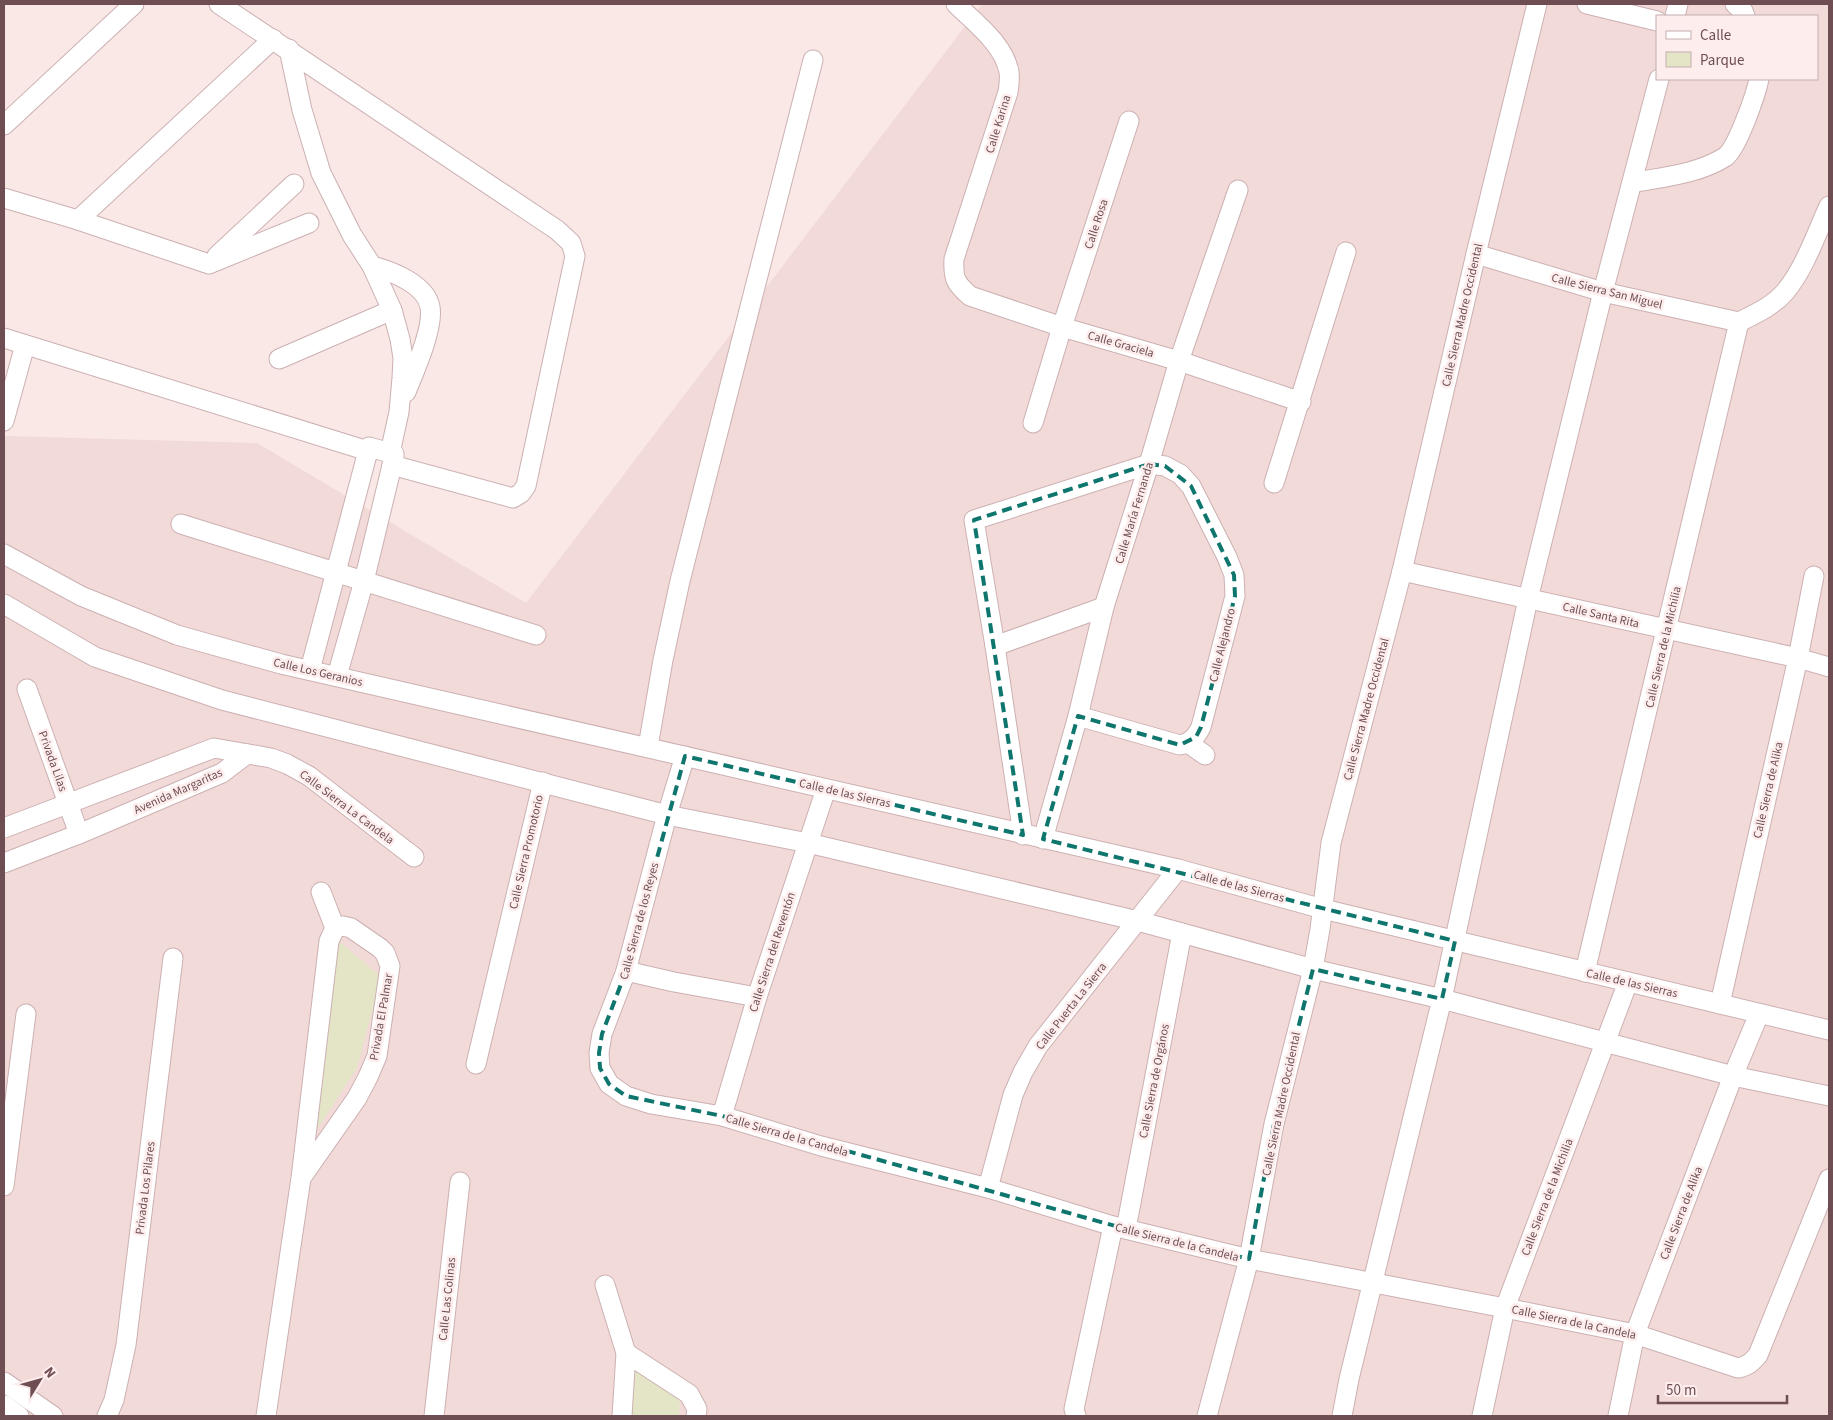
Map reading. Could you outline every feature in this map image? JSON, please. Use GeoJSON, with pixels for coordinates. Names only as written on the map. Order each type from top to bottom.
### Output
{"type":"FeatureCollection","features":[{"type":"Feature","properties":{"kind":"street"},"geometry":{"type":"LineString","coordinates":[[4,125],[134,4]]}},
{"type":"Feature","properties":{"kind":"street"},"geometry":{"type":"LineString","coordinates":[[220,4],[557,230],[571,243],[575,256],[526,486],[513,498],[391,459],[369,447],[310,670]]}},
{"type":"Feature","properties":{"kind":"street","name":"Calle Karina"},"geometry":{"type":"LineString","coordinates":[[954,258],[1008,92],[1009,73],[1004,56],[992,40],[956,4]]}},
{"type":"Feature","properties":{"kind":"street","name":"Calle Sierra Madre Occidental"},"geometry":{"type":"LineString","coordinates":[[1207,1416],[1249,1259],[1274,1124],[1313,969],[1331,843],[1402,571],[1537,4]]}},
{"type":"Feature","properties":{"kind":"street"},"geometry":{"type":"LineString","coordinates":[[1587,4],[1656,20]]}},
{"type":"Feature","properties":{"kind":"street"},"geometry":{"type":"LineString","coordinates":[[1735,4],[1745,15]]}},
{"type":"Feature","properties":{"kind":"street"},"geometry":{"type":"LineString","coordinates":[[78,220],[273,39]]}},
{"type":"Feature","properties":{"kind":"street"},"geometry":{"type":"LineString","coordinates":[[289,49],[302,110],[321,173],[352,235],[372,266],[392,310],[403,358],[399,412],[391,459],[364,581],[337,676]]}},
{"type":"Feature","properties":{"kind":"street"},"geometry":{"type":"LineString","coordinates":[[648,747],[663,660],[680,581],[813,60]]}},
{"type":"Feature","properties":{"kind":"street"},"geometry":{"type":"LineString","coordinates":[[1342,1416],[1442,999],[1528,598],[1603,292],[1659,80]]}},
{"type":"Feature","properties":{"kind":"street"},"geometry":{"type":"LineString","coordinates":[[1632,183],[1694,171],[1727,156],[1743,127],[1759,80]]}},
{"type":"Feature","properties":{"kind":"street","name":"Calle Rosa"},"geometry":{"type":"LineString","coordinates":[[1033,423],[1129,121]]}},
{"type":"Feature","properties":{"kind":"street"},"geometry":{"type":"LineString","coordinates":[[209,264],[294,184]]}},
{"type":"Feature","properties":{"kind":"street","name":"Calle María Fernanda"},"geometry":{"type":"LineString","coordinates":[[1043,838],[1078,716],[1104,607],[1179,361],[1238,190]]}},
{"type":"Feature","properties":{"kind":"street"},"geometry":{"type":"LineString","coordinates":[[4,198],[78,220],[209,264],[309,224]]}},
{"type":"Feature","properties":{"kind":"street"},"geometry":{"type":"LineString","coordinates":[[1740,322],[1765,309],[1784,293],[1800,271],[1829,206]]}},
{"type":"Feature","properties":{"kind":"street"},"geometry":{"type":"LineString","coordinates":[[1274,484],[1346,252]]}},
{"type":"Feature","properties":{"kind":"street","name":"Calle Sierra San Miguel"},"geometry":{"type":"LineString","coordinates":[[1476,254],[1603,292],[1740,322]]}},
{"type":"Feature","properties":{"kind":"street","name":"Calle Graciela"},"geometry":{"type":"LineString","coordinates":[[954,258],[953,274],[958,286],[970,296],[1062,327],[1179,361],[1301,402]]}},
{"type":"Feature","properties":{"kind":"street"},"geometry":{"type":"LineString","coordinates":[[372,266],[393,271],[410,282],[424,294],[430,308],[428,330],[399,412]]}},
{"type":"Feature","properties":{"kind":"street"},"geometry":{"type":"LineString","coordinates":[[279,359],[392,310]]}},
{"type":"Feature","properties":{"kind":"street","name":"Calle Sierra de la Michilia"},"geometry":{"type":"LineString","coordinates":[[1585,972],[1740,322]]}},
{"type":"Feature","properties":{"kind":"street"},"geometry":{"type":"LineString","coordinates":[[4,338],[368,451]]}},
{"type":"Feature","properties":{"kind":"street"},"geometry":{"type":"LineString","coordinates":[[4,420],[25,345]]}},
{"type":"Feature","properties":{"kind":"street"},"geometry":{"type":"LineString","coordinates":[[1023,835],[995,646],[965,523],[1149,464]]}},
{"type":"Feature","properties":{"kind":"street","name":"Calle Alejandro"},"geometry":{"type":"LineString","coordinates":[[1149,464],[1166,466],[1180,474],[1191,486],[1227,557],[1234,575],[1235,596],[1201,727],[1196,737],[1188,743]]}},
{"type":"Feature","properties":{"kind":"street"},"geometry":{"type":"LineString","coordinates":[[181,524],[536,635]]}},
{"type":"Feature","properties":{"kind":"street","name":"Calle Los Geranios"},"geometry":{"type":"LineString","coordinates":[[4,554],[81,596],[177,636],[310,670],[648,747]]}},
{"type":"Feature","properties":{"kind":"street","name":"Calle Santa Rita"},"geometry":{"type":"LineString","coordinates":[[1402,571],[1798,658],[1829,667]]}},
{"type":"Feature","properties":{"kind":"street","name":"Calle Sierra de Alika"},"geometry":{"type":"LineString","coordinates":[[1720,1004],[1798,658],[1814,576]]}},
{"type":"Feature","properties":{"kind":"street"},"geometry":{"type":"LineString","coordinates":[[4,604],[96,657],[222,700],[667,815],[808,843],[1138,921],[1313,969],[1442,999],[1734,1076],[1829,1096]]}},
{"type":"Feature","properties":{"kind":"street"},"geometry":{"type":"LineString","coordinates":[[995,646],[1104,607]]}},
{"type":"Feature","properties":{"kind":"street","name":"Privada Lilas"},"geometry":{"type":"LineString","coordinates":[[27,689],[79,834]]}},
{"type":"Feature","properties":{"kind":"street"},"geometry":{"type":"LineString","coordinates":[[1078,716],[1180,745],[1188,743],[1205,755]]}},
{"type":"Feature","properties":{"kind":"street","name":"Calle de las Sierras"},"geometry":{"type":"LineString","coordinates":[[648,747],[1178,870],[1323,909],[1829,1030]]}},
{"type":"Feature","properties":{"kind":"street","name":"Avenida Margaritas"},"geometry":{"type":"LineString","coordinates":[[4,828],[214,748],[247,754]]}},
{"type":"Feature","properties":{"kind":"street","name":"Avenida Margaritas"},"geometry":{"type":"LineString","coordinates":[[4,863],[79,834],[222,773],[247,754]]}},
{"type":"Feature","properties":{"kind":"street","name":"Calle Sierra La Candela"},"geometry":{"type":"LineString","coordinates":[[247,754],[271,758],[309,776],[414,858]]}},
{"type":"Feature","properties":{"kind":"street","name":"Calle Sierra de los Reyes"},"geometry":{"type":"LineString","coordinates":[[609,1084],[600,1068],[599,1053],[602,1034],[626,971],[667,815],[685,756]]}},
{"type":"Feature","properties":{"kind":"street","name":"Calle Sierra Promotorio"},"geometry":{"type":"LineString","coordinates":[[476,1064],[543,782]]}},
{"type":"Feature","properties":{"kind":"street","name":"Calle Sierra del Reventón"},"geometry":{"type":"LineString","coordinates":[[722,1116],[757,997],[826,789]]}},
{"type":"Feature","properties":{"kind":"street","name":"Calle Puerta La Sierra"},"geometry":{"type":"LineString","coordinates":[[988,1188],[1013,1095],[1023,1072],[1038,1046],[1178,870]]}},
{"type":"Feature","properties":{"kind":"street"},"geometry":{"type":"LineString","coordinates":[[321,892],[335,928]]}},
{"type":"Feature","properties":{"kind":"street","name":"Privada El Palmar"},"geometry":{"type":"LineString","coordinates":[[266,1416],[301,1178],[329,941],[335,928],[342,926],[351,928],[380,948],[390,966],[377,1056],[357,1098],[301,1178]]}},
{"type":"Feature","properties":{"kind":"street","name":"Calle Sierra de Orgános"},"geometry":{"type":"LineString","coordinates":[[1076,1416],[1074,1409],[1119,1228],[1182,933]]}},
{"type":"Feature","properties":{"kind":"street","name":"Privada Los Pilares"},"geometry":{"type":"LineString","coordinates":[[107,1416],[114,1400],[126,1345],[173,958]]}},
{"type":"Feature","properties":{"kind":"street"},"geometry":{"type":"LineString","coordinates":[[626,971],[757,997]]}},
{"type":"Feature","properties":{"kind":"street","name":"Calle Sierra de la Michilia"},"geometry":{"type":"LineString","coordinates":[[1482,1416],[1505,1308],[1628,982]]}},
{"type":"Feature","properties":{"kind":"street"},"geometry":{"type":"LineString","coordinates":[[4,1186],[26,1014]]}},
{"type":"Feature","properties":{"kind":"street","name":"Calle Sierra de Alika"},"geometry":{"type":"LineString","coordinates":[[1618,1416],[1635,1334],[1759,1014]]}},
{"type":"Feature","properties":{"kind":"street","name":"Calle Sierra de la Candela"},"geometry":{"type":"LineString","coordinates":[[609,1084],[626,1096],[651,1104],[722,1116],[822,1146],[988,1188],[1119,1228],[1249,1259],[1635,1334],[1738,1368],[1753,1362],[1758,1354],[1829,1179]]}},
{"type":"Feature","properties":{"kind":"street","name":"Calle Las Colinas"},"geometry":{"type":"LineString","coordinates":[[434,1416],[460,1182]]}},
{"type":"Feature","properties":{"kind":"street"},"geometry":{"type":"LineString","coordinates":[[605,1285],[626,1353],[622,1416]]}},
{"type":"Feature","properties":{"kind":"street"},"geometry":{"type":"LineString","coordinates":[[626,1353],[689,1394],[697,1409],[696,1416]]}},
{"type":"Feature","properties":{"kind":"street"},"geometry":{"type":"LineString","coordinates":[[4,1382],[53,1416]]}},
{"type":"Feature","properties":{"kind":"street"},"geometry":{"type":"LineString","coordinates":[[4,1406],[18,1416]]}},
{"type":"Feature","properties":{"kind":"highlighted area"},"geometry":{"type":"Polygon","coordinates":[[[1149,464],[1165,466],[1191,486],[1234,575],[1235,596],[1201,727],[1196,737],[1180,745],[1078,716],[1043,839],[1455,941],[1442,999],[1313,969],[1274,1124],[1249,1259],[1126,1229],[722,1116],[626,1096],[609,1084],[600,1068],[599,1053],[602,1034],[626,971],[685,756],[1023,835],[974,520],[1149,464]]]}},
{"type":"Feature","properties":{"kind":"shaded area"},"geometry":{"type":"Polygon","coordinates":[[[982,4],[1829,4],[1829,1416],[4,1416],[4,436],[257,443],[526,603],[982,4]]]}},
{"type":"Feature","properties":{"kind":"green space"},"geometry":{"type":"Polygon","coordinates":[[[339,941],[381,977],[357,1068],[314,1134],[339,941]]]}},
{"type":"Feature","properties":{"kind":"green space"},"geometry":{"type":"Polygon","coordinates":[[[635,1366],[680,1397],[679,1416],[630,1416],[635,1366]]]}}]}
